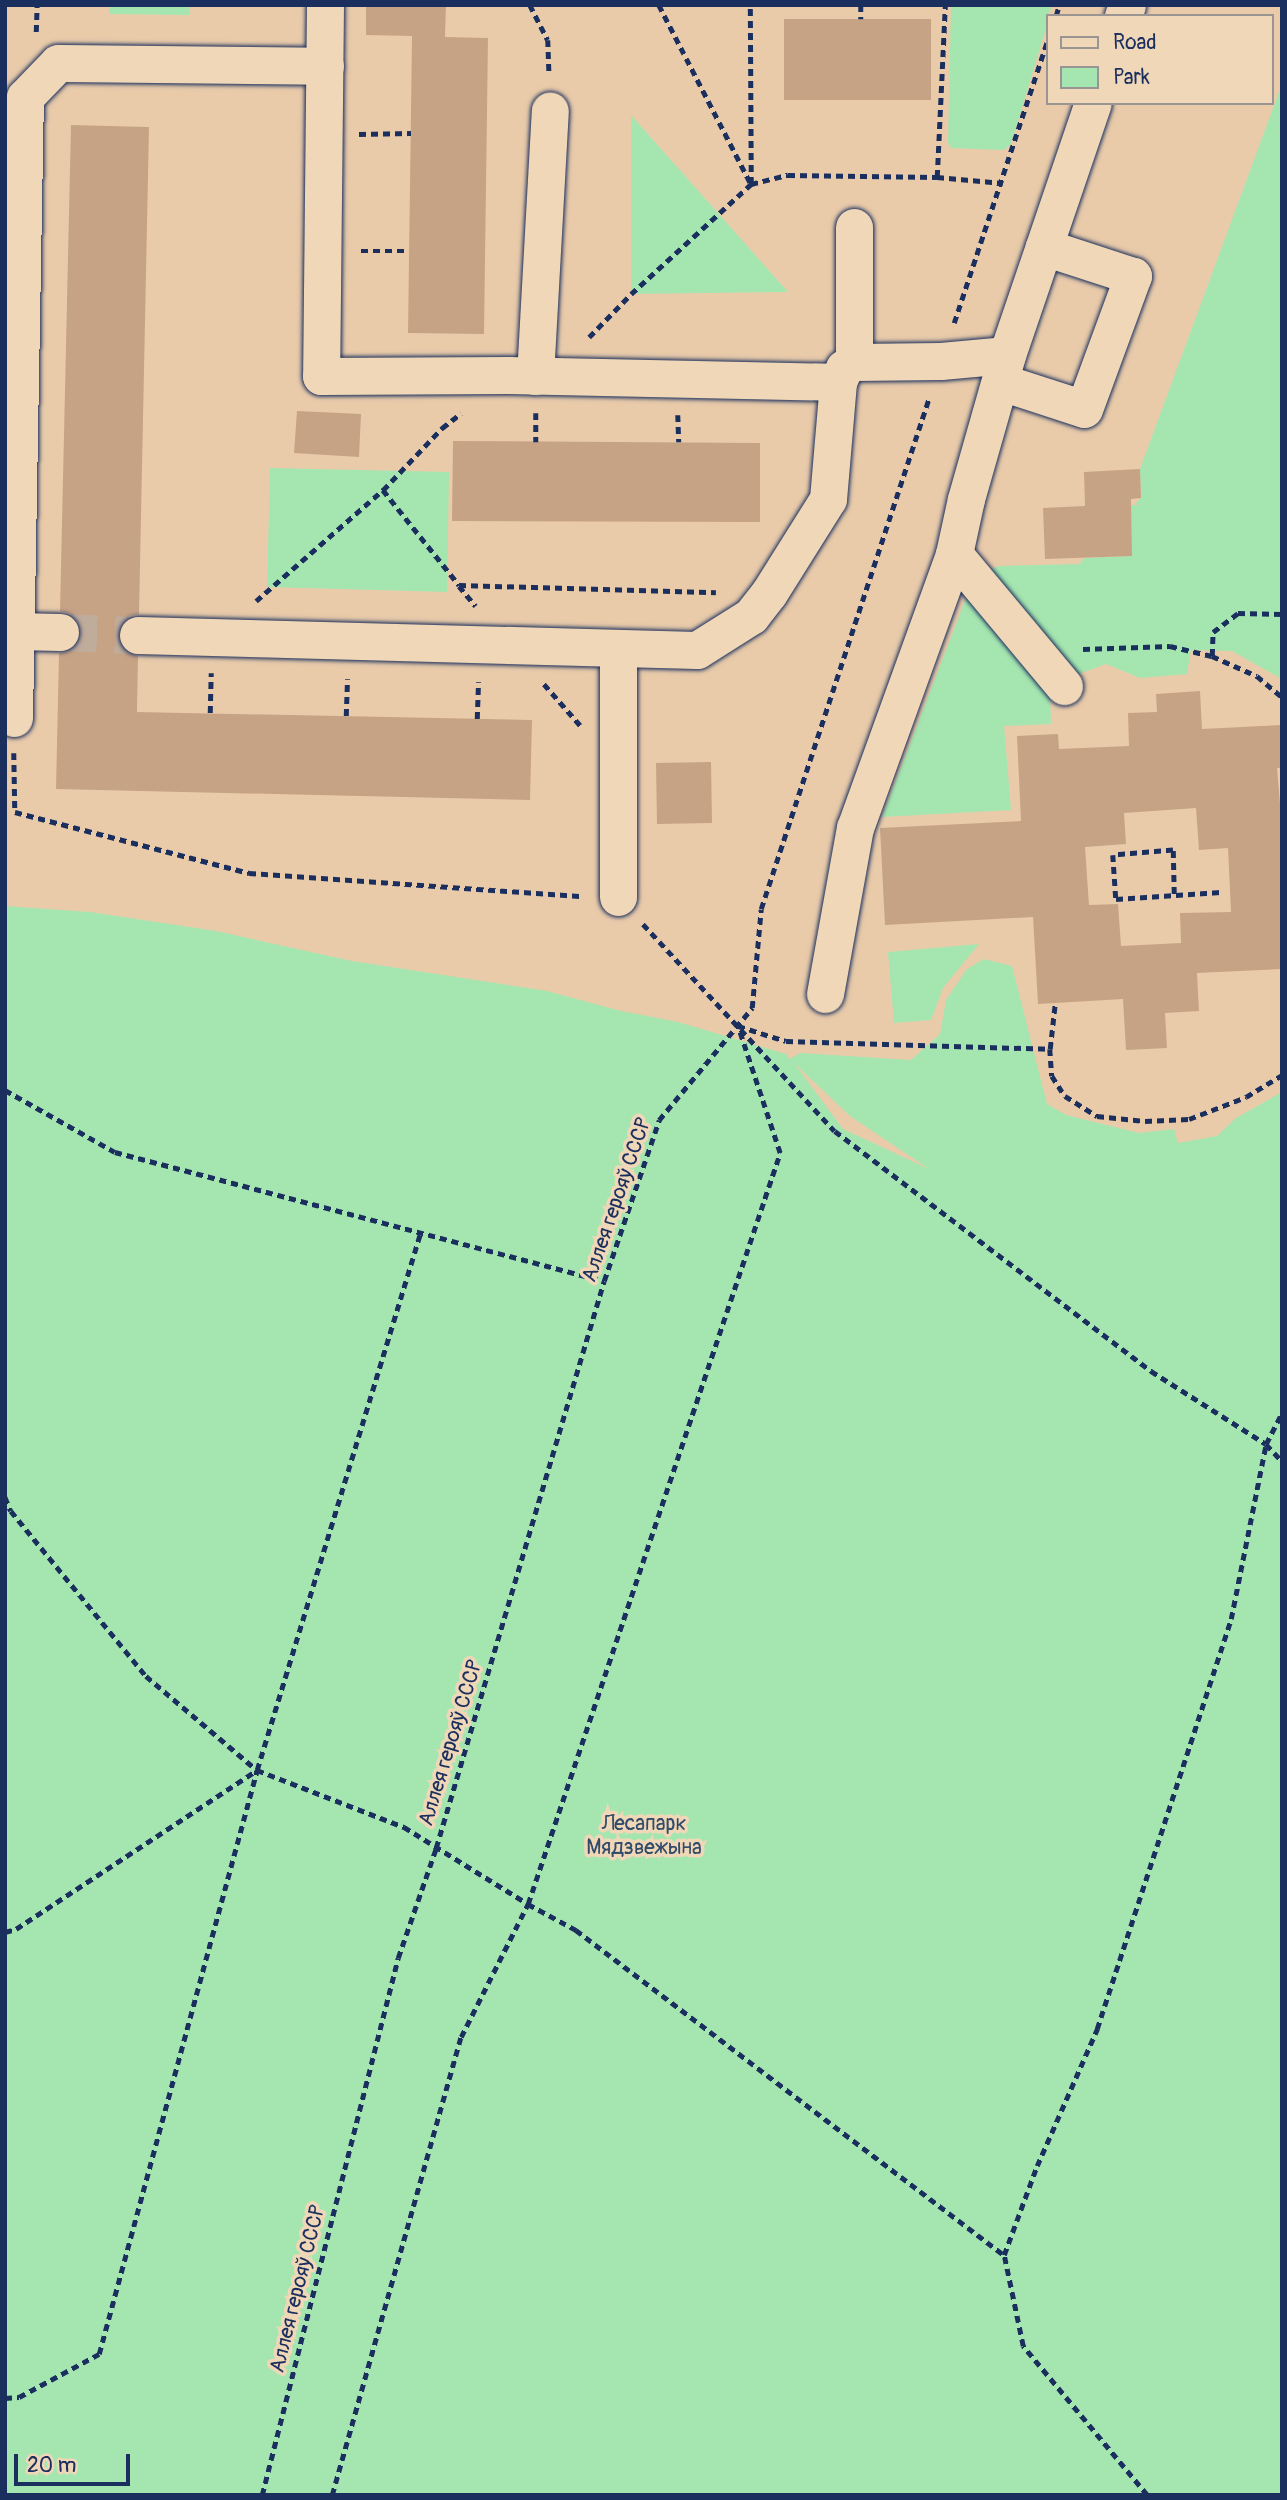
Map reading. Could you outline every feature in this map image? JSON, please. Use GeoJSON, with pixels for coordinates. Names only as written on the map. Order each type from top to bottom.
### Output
{"type":"FeatureCollection","features":[{"type":"Feature","properties":{"kind":"lane"},"geometry":{"type":"LineString","coordinates":[[325,5],[321,376],[846,372],[941,361],[1004,369],[1084,409],[1133,276],[1044,247]]}},
{"type":"Feature","properties":{"kind":"lane"},"geometry":{"type":"LineString","coordinates":[[14,718],[24,97],[58,63],[325,66]]}},
{"type":"Feature","properties":{"kind":"lane"},"geometry":{"type":"LineString","coordinates":[[825,994],[855,828],[954,554],[966,499],[1004,369],[1092,105]]}},
{"type":"Feature","properties":{"kind":"lane"},"geometry":{"type":"LineString","coordinates":[[521,375],[550,110]]}},
{"type":"Feature","properties":{"kind":"lane"},"geometry":{"type":"LineString","coordinates":[[138,635],[697,650],[751,616],[769,593],[828,499],[846,372],[854,227]]}},
{"type":"Feature","properties":{"kind":"lane"},"geometry":{"type":"LineString","coordinates":[[954,554],[1064,686]]}},
{"type":"Feature","properties":{"kind":"lane"},"geometry":{"type":"LineString","coordinates":[[15,631],[60,632]]}},
{"type":"Feature","properties":{"kind":"lane"},"geometry":{"type":"LineString","coordinates":[[618,649],[618,897]]}},
{"type":"Feature","properties":{"kind":"path"},"geometry":{"type":"LineString","coordinates":[[36,37],[37,5]]}},
{"type":"Feature","properties":{"kind":"path"},"geometry":{"type":"LineString","coordinates":[[530,5],[548,40],[550,110]]}},
{"type":"Feature","properties":{"kind":"path"},"geometry":{"type":"LineString","coordinates":[[659,5],[751,184]]}},
{"type":"Feature","properties":{"kind":"path"},"geometry":{"type":"LineString","coordinates":[[750,5],[751,184]]}},
{"type":"Feature","properties":{"kind":"path"},"geometry":{"type":"LineString","coordinates":[[861,5],[861,19]]}},
{"type":"Feature","properties":{"kind":"path"},"geometry":{"type":"LineString","coordinates":[[936,177],[945,5]]}},
{"type":"Feature","properties":{"kind":"path","name":"Аллея герояў СССР"},"geometry":{"type":"LineString","coordinates":[[262,2495],[398,1958],[436,1848],[604,1281],[659,1120],[752,1008],[761,909],[941,361],[1003,183],[1046,45]]}},
{"type":"Feature","properties":{"kind":"path"},"geometry":{"type":"LineString","coordinates":[[324,134],[411,133]]}},
{"type":"Feature","properties":{"kind":"path"},"geometry":{"type":"LineString","coordinates":[[246,609],[383,490],[442,428],[521,375],[589,337],[631,294],[751,184],[788,175],[936,177],[1003,183]]}},
{"type":"Feature","properties":{"kind":"path"},"geometry":{"type":"LineString","coordinates":[[323,251],[409,251]]}},
{"type":"Feature","properties":{"kind":"path"},"geometry":{"type":"LineString","coordinates":[[383,490],[459,585],[769,593]]}},
{"type":"Feature","properties":{"kind":"path"},"geometry":{"type":"LineString","coordinates":[[1212,656],[1213,632],[1238,613],[1282,614]]}},
{"type":"Feature","properties":{"kind":"path"},"geometry":{"type":"LineString","coordinates":[[1080,649],[1170,646],[1212,656],[1257,676],[1282,697]]}},
{"type":"Feature","properties":{"kind":"path"},"geometry":{"type":"LineString","coordinates":[[14,718],[15,812],[249,873],[618,897],[835,1131],[1151,1371],[1266,1444],[1282,1461]]}},
{"type":"Feature","properties":{"kind":"path"},"geometry":{"type":"LineString","coordinates":[[1174,894],[1172,850],[1113,855],[1116,899],[1221,892]]}},
{"type":"Feature","properties":{"kind":"path"},"geometry":{"type":"LineString","coordinates":[[1055,1004],[1050,1049],[1052,1076],[1065,1096],[1097,1116],[1145,1121],[1189,1119],[1246,1097],[1282,1075]]}},
{"type":"Feature","properties":{"kind":"path"},"geometry":{"type":"LineString","coordinates":[[737,1026],[786,1041],[1050,1049]]}},
{"type":"Feature","properties":{"kind":"path"},"geometry":{"type":"LineString","coordinates":[[332,2495],[461,2037],[528,1904],[780,1153],[737,1026]]}},
{"type":"Feature","properties":{"kind":"path"},"geometry":{"type":"LineString","coordinates":[[5,1090],[115,1152],[604,1281]]}},
{"type":"Feature","properties":{"kind":"path"},"geometry":{"type":"LineString","coordinates":[[5,2398],[19,2397],[99,2354],[257,1770],[421,1231]]}},
{"type":"Feature","properties":{"kind":"path"},"geometry":{"type":"LineString","coordinates":[[1147,2495],[1023,2346],[1004,2255],[1037,2166],[1097,2029],[1231,1619],[1266,1444],[1282,1412]]}},
{"type":"Feature","properties":{"kind":"path"},"geometry":{"type":"LineString","coordinates":[[5,1497],[11,1511],[146,1676],[257,1770],[404,1827],[528,1904],[576,1930],[1004,2255]]}},
{"type":"Feature","properties":{"kind":"path"},"geometry":{"type":"LineString","coordinates":[[5,1932],[16,1929],[257,1770]]}},
{"type":"Feature","properties":{"kind":"green space"},"geometry":{"type":"Polygon","coordinates":[[[109,5],[189,5],[189,15],[109,14],[109,5]]]}},
{"type":"Feature","properties":{"kind":"green space"},"geometry":{"type":"Polygon","coordinates":[[[951,5],[1053,5],[1046,14],[1046,28],[1011,144],[1004,150],[951,148],[948,142],[951,5]]]}},
{"type":"Feature","properties":{"kind":"green space"},"geometry":{"type":"Polygon","coordinates":[[[1282,84],[1282,679],[1232,651],[1191,650],[1187,674],[1140,678],[1106,664],[1073,676],[990,573],[993,568],[1000,566],[1080,564],[1084,558],[1132,556],[1131,505],[1143,505],[1135,504],[1141,498],[1140,469],[1282,84]]]}},
{"type":"Feature","properties":{"kind":"green space"},"geometry":{"type":"Polygon","coordinates":[[[631,115],[788,292],[631,294],[631,115]]]}},
{"type":"Feature","properties":{"kind":"green space"},"geometry":{"type":"Polygon","coordinates":[[[270,468],[449,472],[447,592],[267,587],[270,468]]]}},
{"type":"Feature","properties":{"kind":"green space"},"geometry":{"type":"Polygon","coordinates":[[[968,593],[1050,688],[1051,724],[1004,726],[1011,810],[882,817],[968,593]]]}},
{"type":"Feature","properties":{"kind":"green space","name":"Лесапарк Мядзвежына"},"geometry":{"type":"Polygon","coordinates":[[[5,906],[90,912],[216,931],[352,961],[547,991],[621,1011],[678,1022],[786,1054],[790,1059],[800,1053],[911,1060],[940,1034],[946,1000],[967,969],[984,959],[1012,966],[1047,1104],[1066,1115],[1139,1133],[1174,1129],[1178,1143],[1217,1136],[1236,1118],[1282,1092],[1282,2495],[5,2495],[5,906]],[[794,1063],[843,1129],[929,1169],[850,1116],[794,1063]]]}},
{"type":"Feature","properties":{"kind":"green space"},"geometry":{"type":"Polygon","coordinates":[[[979,944],[943,988],[931,1020],[894,1023],[888,952],[979,944]]]}},
{"type":"Feature","properties":{"kind":"building"},"geometry":{"type":"Polygon","coordinates":[[[366,5],[446,5],[445,37],[488,38],[484,334],[408,333],[412,36],[366,35],[366,5]]]}},
{"type":"Feature","properties":{"kind":"building"},"geometry":{"type":"Polygon","coordinates":[[[784,19],[931,19],[931,100],[784,100],[784,19]]]}},
{"type":"Feature","properties":{"kind":"building"},"geometry":{"type":"Polygon","coordinates":[[[71,125],[149,127],[139,614],[129,616],[121,623],[117,635],[119,644],[126,652],[138,656],[137,712],[532,720],[530,800],[56,789],[59,653],[69,651],[78,643],[81,632],[78,621],[71,614],[60,611],[71,125]]]}},
{"type":"Feature","properties":{"kind":"building"},"geometry":{"type":"Polygon","coordinates":[[[297,411],[361,414],[359,457],[294,453],[297,411]]]}},
{"type":"Feature","properties":{"kind":"building"},"geometry":{"type":"Polygon","coordinates":[[[453,441],[760,443],[760,522],[452,521],[453,441]]]}},
{"type":"Feature","properties":{"kind":"building"},"geometry":{"type":"Polygon","coordinates":[[[1140,469],[1141,498],[1131,499],[1132,556],[1045,559],[1043,508],[1085,506],[1084,472],[1140,469]]]}},
{"type":"Feature","properties":{"kind":"building"},"geometry":{"type":"Polygon","coordinates":[[[1200,691],[1202,729],[1282,725],[1282,768],[1277,768],[1282,827],[1282,969],[1197,973],[1199,1011],[1165,1013],[1167,1048],[1126,1050],[1123,999],[1038,1004],[1033,917],[885,925],[880,828],[1021,821],[1017,736],[1058,734],[1059,749],[1129,746],[1128,713],[1157,712],[1156,694],[1200,691]],[[1196,808],[1124,813],[1126,844],[1085,847],[1089,905],[1118,904],[1121,946],[1181,943],[1180,913],[1231,912],[1228,848],[1199,850],[1196,808]]]}},
{"type":"Feature","properties":{"kind":"building"},"geometry":{"type":"Polygon","coordinates":[[[711,762],[712,823],[657,824],[656,763],[711,762]]]}},
{"type":"Feature","properties":{"kind":"tunnel"},"geometry":{"type":"LineString","coordinates":[[60,632],[138,635]]}}]}
